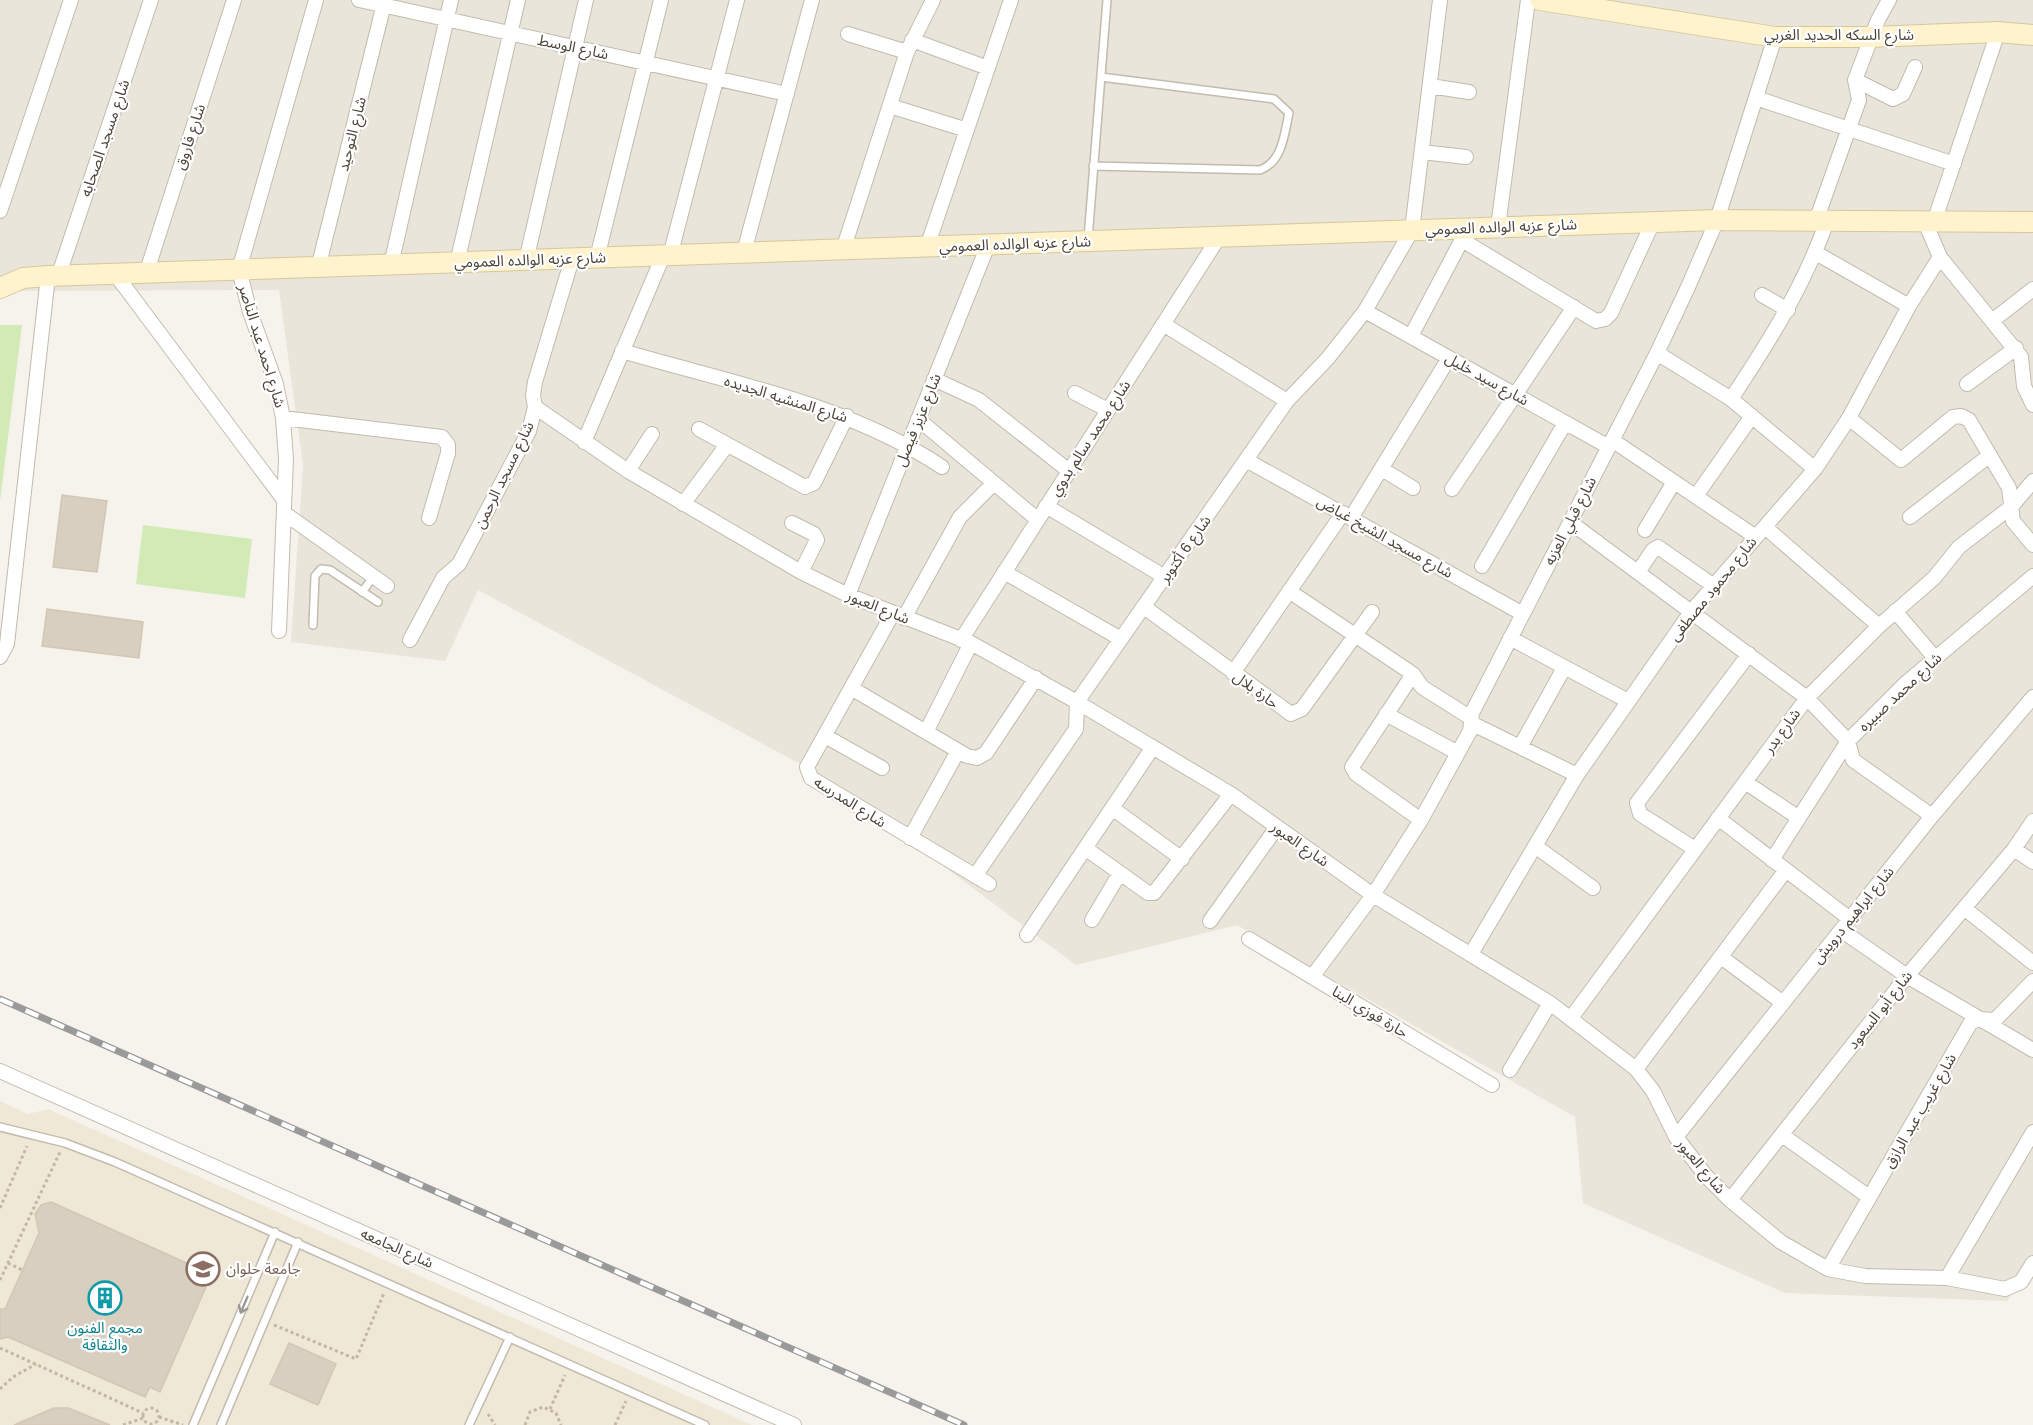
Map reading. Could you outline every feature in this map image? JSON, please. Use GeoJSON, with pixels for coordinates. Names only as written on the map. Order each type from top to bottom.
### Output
{"type":"FeatureCollection","features":[{"type":"Feature","properties":{"kind":"street"},"geometry":{"type":"LineString","coordinates":[[0,211],[71,0]]}},
{"type":"Feature","properties":{"kind":"street","name":"شارع مسجد الصحابه"},"geometry":{"type":"LineString","coordinates":[[0,657],[7,644],[53,276],[151,0]]}},
{"type":"Feature","properties":{"kind":"street","name":"شارع فاروق"},"geometry":{"type":"LineString","coordinates":[[146,274],[234,0]]}},
{"type":"Feature","properties":{"kind":"street","name":"شارع احمد عبد الناصر"},"geometry":{"type":"LineString","coordinates":[[279,631],[286,459],[283,418],[276,384],[250,312],[239,270],[316,0]]}},
{"type":"Feature","properties":{"kind":"street","name":"شارع الوسط"},"geometry":{"type":"LineString","coordinates":[[359,0],[384,3],[446,19],[787,94]]}},
{"type":"Feature","properties":{"kind":"street"},"geometry":{"type":"LineString","coordinates":[[391,265],[451,0]]}},
{"type":"Feature","properties":{"kind":"street"},"geometry":{"type":"LineString","coordinates":[[457,263],[518,0]]}},
{"type":"Feature","properties":{"kind":"street"},"geometry":{"type":"LineString","coordinates":[[526,261],[586,0]]}},
{"type":"Feature","properties":{"kind":"street"},"geometry":{"type":"LineString","coordinates":[[597,258],[661,0]]}},
{"type":"Feature","properties":{"kind":"street"},"geometry":{"type":"LineString","coordinates":[[584,442],[622,351],[667,256],[737,0]]}},
{"type":"Feature","properties":{"kind":"street"},"geometry":{"type":"LineString","coordinates":[[744,252],[812,0]]}},
{"type":"Feature","properties":{"kind":"street"},"geometry":{"type":"LineString","coordinates":[[843,250],[909,46],[933,0]]}},
{"type":"Feature","properties":{"kind":"street"},"geometry":{"type":"LineString","coordinates":[[927,247],[1011,0]]}},
{"type":"Feature","properties":{"kind":"street"},"geometry":{"type":"LineString","coordinates":[[1412,230],[1440,0]]}},
{"type":"Feature","properties":{"kind":"street"},"geometry":{"type":"LineString","coordinates":[[1498,227],[1528,0]]}},
{"type":"Feature","properties":{"kind":"street","name":"شارع السكه الحديد الغربي"},"geometry":{"type":"LineString","coordinates":[[1539,0],[1775,37],[1871,37],[1998,32],[2033,35]]}},
{"type":"Feature","properties":{"kind":"street"},"geometry":{"type":"LineString","coordinates":[[1731,399],[1788,310],[1816,253],[1822,221],[1859,100],[1855,80],[1871,37],[1889,0]]}},
{"type":"Feature","properties":{"kind":"street","name":"شارع التوحيد"},"geometry":{"type":"LineString","coordinates":[[318,268],[384,3]]}},
{"type":"Feature","properties":{"kind":"street"},"geometry":{"type":"LineString","coordinates":[[1998,32],[1954,164],[1930,222],[1940,257],[2016,348],[2024,367],[2033,405]]}},
{"type":"Feature","properties":{"kind":"street"},"geometry":{"type":"LineString","coordinates":[[848,34],[909,46],[988,68]]}},
{"type":"Feature","properties":{"kind":"street","name":"شارع قبلي العزبه"},"geometry":{"type":"LineString","coordinates":[[1312,977],[1373,895],[1421,820],[1458,753],[1510,638],[1657,353],[1717,220],[1775,37]]}},
{"type":"Feature","properties":{"kind":"street"},"geometry":{"type":"LineString","coordinates":[[1855,80],[1893,99],[1903,94],[1915,67]]}},
{"type":"Feature","properties":{"kind":"street"},"geometry":{"type":"LineString","coordinates":[[1430,87],[1469,92]]}},
{"type":"Feature","properties":{"kind":"street"},"geometry":{"type":"LineString","coordinates":[[1756,98],[1954,164]]}},
{"type":"Feature","properties":{"kind":"street"},"geometry":{"type":"LineString","coordinates":[[890,106],[967,130]]}},
{"type":"Feature","properties":{"kind":"street"},"geometry":{"type":"LineString","coordinates":[[1422,152],[1466,157]]}},
{"type":"Feature","properties":{"kind":"street","name":"شارع عزبه الوالده العمومي"},"geometry":{"type":"LineString","coordinates":[[0,288],[23,278],[53,276],[1412,230],[1465,234],[1498,227],[1717,220],[2033,222]]}},
{"type":"Feature","properties":{"kind":"street"},"geometry":{"type":"LineString","coordinates":[[1411,336],[1465,234],[1596,321],[1605,319],[1611,313],[1653,222]]}},
{"type":"Feature","properties":{"kind":"street","name":"شارع 6 أكتوبر"},"geometry":{"type":"LineString","coordinates":[[975,876],[1076,729],[1077,702],[1287,401],[1328,358],[1365,311],[1412,230]]}},
{"type":"Feature","properties":{"kind":"street","name":"شارع محمد سالم بدوي"},"geometry":{"type":"LineString","coordinates":[[926,732],[966,642],[1004,572],[1219,237]]}},
{"type":"Feature","properties":{"kind":"street","name":"شارع عزيز فيصل"},"geometry":{"type":"LineString","coordinates":[[848,595],[988,245]]}},
{"type":"Feature","properties":{"kind":"street"},"geometry":{"type":"LineString","coordinates":[[1816,253],[1909,306]]}},
{"type":"Feature","properties":{"kind":"street","name":"شارع محمود مصطفى"},"geometry":{"type":"LineString","coordinates":[[1471,954],[1577,775],[1691,612],[1815,469],[1849,418],[1909,306],[1940,257]]}},
{"type":"Feature","properties":{"kind":"street","name":"شارع مسجد الرحمن"},"geometry":{"type":"LineString","coordinates":[[410,640],[443,578],[459,564],[529,431],[535,407],[533,395],[535,382],[572,259]]}},
{"type":"Feature","properties":{"kind":"street"},"geometry":{"type":"LineString","coordinates":[[116,275],[284,506],[387,586]]}},
{"type":"Feature","properties":{"kind":"street"},"geometry":{"type":"LineString","coordinates":[[1992,321],[2033,289]]}},
{"type":"Feature","properties":{"kind":"street"},"geometry":{"type":"LineString","coordinates":[[1762,295],[1788,310]]}},
{"type":"Feature","properties":{"kind":"street"},"geometry":{"type":"LineString","coordinates":[[1452,489],[1574,307]]}},
{"type":"Feature","properties":{"kind":"street","name":"شارع سيد خليل"},"geometry":{"type":"LineString","coordinates":[[1365,311],[1565,423],[1610,444],[1760,532],[1879,626]]}},
{"type":"Feature","properties":{"kind":"street"},"geometry":{"type":"LineString","coordinates":[[1163,324],[1287,401]]}},
{"type":"Feature","properties":{"kind":"street"},"geometry":{"type":"LineString","coordinates":[[1967,384],[2016,348]]}},
{"type":"Feature","properties":{"kind":"street","name":"شارع المنشيه الجديده"},"geometry":{"type":"LineString","coordinates":[[622,351],[848,416],[908,444],[942,467]]}},
{"type":"Feature","properties":{"kind":"street"},"geometry":{"type":"LineString","coordinates":[[1657,353],[1731,399],[1815,469]]}},
{"type":"Feature","properties":{"kind":"street"},"geometry":{"type":"LineString","coordinates":[[1233,673],[1289,591],[1382,469],[1449,358]]}},
{"type":"Feature","properties":{"kind":"street"},"geometry":{"type":"LineString","coordinates":[[934,378],[979,400],[1069,471]]}},
{"type":"Feature","properties":{"kind":"street"},"geometry":{"type":"LineString","coordinates":[[1075,393],[1108,410]]}},
{"type":"Feature","properties":{"kind":"street","name":"شارع العبور"},"geometry":{"type":"LineString","coordinates":[[535,407],[628,471],[801,572],[848,595],[966,642],[1036,678],[1154,747],[1231,794],[1373,895],[1550,1003],[1636,1070],[1653,1091],[1676,1137],[1706,1176],[1730,1200],[1781,1242],[1828,1269],[1865,1276],[1947,1278],[2005,1289],[2021,1282],[2033,1263]]}},
{"type":"Feature","properties":{"kind":"street"},"geometry":{"type":"LineString","coordinates":[[699,429],[808,487],[814,483],[848,416]]}},
{"type":"Feature","properties":{"kind":"street"},"geometry":{"type":"LineString","coordinates":[[1696,496],[1752,416]]}},
{"type":"Feature","properties":{"kind":"street"},"geometry":{"type":"LineString","coordinates":[[1849,418],[1901,460],[1953,417],[1961,416],[1971,424],[2009,488],[2013,521],[2033,545]]}},
{"type":"Feature","properties":{"kind":"street"},"geometry":{"type":"LineString","coordinates":[[283,418],[442,437],[448,445],[448,453],[429,519]]}},
{"type":"Feature","properties":{"kind":"street"},"geometry":{"type":"LineString","coordinates":[[918,419],[1038,520]]}},
{"type":"Feature","properties":{"kind":"street"},"geometry":{"type":"LineString","coordinates":[[1482,566],[1565,423]]}},
{"type":"Feature","properties":{"kind":"street"},"geometry":{"type":"LineString","coordinates":[[628,471],[652,434]]}},
{"type":"Feature","properties":{"kind":"street"},"geometry":{"type":"LineString","coordinates":[[683,504],[727,444]]}},
{"type":"Feature","properties":{"kind":"street"},"geometry":{"type":"LineString","coordinates":[[1910,517],[1990,455]]}},
{"type":"Feature","properties":{"kind":"street","name":"شارع مسجد الشيخ غياض"},"geometry":{"type":"LineString","coordinates":[[1246,460],[1523,614]]}},
{"type":"Feature","properties":{"kind":"street"},"geometry":{"type":"LineString","coordinates":[[1382,469],[1413,488]]}},
{"type":"Feature","properties":{"kind":"street","name":"شارع بدر"},"geometry":{"type":"LineString","coordinates":[[1571,1018],[1807,698],[1879,626],[1934,578],[1959,547],[2011,507],[2033,481]]}},
{"type":"Feature","properties":{"kind":"street"},"geometry":{"type":"LineString","coordinates":[[1645,530],[1674,482]]}},
{"type":"Feature","properties":{"kind":"street","name":"شارع المدرسه"},"geometry":{"type":"LineString","coordinates":[[989,884],[809,776],[807,767],[851,688],[960,517],[994,483]]}},
{"type":"Feature","properties":{"kind":"street"},"geometry":{"type":"LineString","coordinates":[[1046,506],[1165,577]]}},
{"type":"Feature","properties":{"kind":"street"},"geometry":{"type":"LineString","coordinates":[[1570,522],[1807,698],[1848,741],[1853,760],[1932,816]]}},
{"type":"Feature","properties":{"kind":"street"},"geometry":{"type":"LineString","coordinates":[[792,523],[814,534],[817,540],[801,572]]}},
{"type":"Feature","properties":{"kind":"street"},"geometry":{"type":"LineString","coordinates":[[1638,572],[1653,550],[1658,547],[1714,586]]}},
{"type":"Feature","properties":{"kind":"street"},"geometry":{"type":"LineString","coordinates":[[1004,572],[1121,639]]}},
{"type":"Feature","properties":{"kind":"street","name":"شارع محمد صبيره"},"geometry":{"type":"LineString","coordinates":[[1772,860],[1848,741],[1887,701],[1935,658],[2033,576]]}},
{"type":"Feature","properties":{"kind":"street"},"geometry":{"type":"LineString","coordinates":[[1289,591],[1413,674],[1422,687],[1471,720],[1577,775]]}},
{"type":"Feature","properties":{"kind":"street","name":"حارة بلال"},"geometry":{"type":"LineString","coordinates":[[1143,607],[1287,713],[1295,713],[1302,709],[1372,612]]}},
{"type":"Feature","properties":{"kind":"street"},"geometry":{"type":"LineString","coordinates":[[1895,611],[1935,658]]}},
{"type":"Feature","properties":{"kind":"street"},"geometry":{"type":"LineString","coordinates":[[1510,638],[1628,701]]}},
{"type":"Feature","properties":{"kind":"street"},"geometry":{"type":"LineString","coordinates":[[1695,849],[1640,814],[1637,803],[1749,654]]}},
{"type":"Feature","properties":{"kind":"street"},"geometry":{"type":"LineString","coordinates":[[1520,747],[1564,668]]}},
{"type":"Feature","properties":{"kind":"street"},"geometry":{"type":"LineString","coordinates":[[1413,674],[1354,762],[1353,770],[1421,820]]}},
{"type":"Feature","properties":{"kind":"street"},"geometry":{"type":"LineString","coordinates":[[851,688],[972,758],[986,753],[1036,678]]}},
{"type":"Feature","properties":{"kind":"street","name":"شارع ابراهيم درويش"},"geometry":{"type":"LineString","coordinates":[[1676,1137],[1932,816],[2033,697]]}},
{"type":"Feature","properties":{"kind":"street"},"geometry":{"type":"LineString","coordinates":[[1386,714],[1458,753]]}},
{"type":"Feature","properties":{"kind":"street"},"geometry":{"type":"LineString","coordinates":[[825,736],[882,768]]}},
{"type":"Feature","properties":{"kind":"street"},"geometry":{"type":"LineString","coordinates":[[1027,934],[1154,747]]}},
{"type":"Feature","properties":{"kind":"street"},"geometry":{"type":"LineString","coordinates":[[910,838],[958,751]]}},
{"type":"Feature","properties":{"kind":"street"},"geometry":{"type":"LineString","coordinates":[[1745,782],[1799,818]]}},
{"type":"Feature","properties":{"kind":"street"},"geometry":{"type":"LineString","coordinates":[[1085,848],[1148,893],[1154,893],[1231,794]]}},
{"type":"Feature","properties":{"kind":"street"},"geometry":{"type":"LineString","coordinates":[[1112,808],[1182,859]]}},
{"type":"Feature","properties":{"kind":"street"},"geometry":{"type":"LineString","coordinates":[[1718,818],[1786,870],[1907,976],[2033,1050]]}},
{"type":"Feature","properties":{"kind":"street","name":"شارع أبو السعود"},"geometry":{"type":"LineString","coordinates":[[1730,1200],[1907,976],[2014,849],[2033,821]]}},
{"type":"Feature","properties":{"kind":"street"},"geometry":{"type":"LineString","coordinates":[[1210,921],[1277,827]]}},
{"type":"Feature","properties":{"kind":"street"},"geometry":{"type":"LineString","coordinates":[[1535,846],[1593,888]]}},
{"type":"Feature","properties":{"kind":"street"},"geometry":{"type":"LineString","coordinates":[[2014,849],[2033,862]]}},
{"type":"Feature","properties":{"kind":"street"},"geometry":{"type":"LineString","coordinates":[[1636,1070],[1786,870]]}},
{"type":"Feature","properties":{"kind":"street"},"geometry":{"type":"LineString","coordinates":[[1092,920],[1120,873]]}},
{"type":"Feature","properties":{"kind":"street"},"geometry":{"type":"LineString","coordinates":[[1964,908],[2033,963]]}},
{"type":"Feature","properties":{"kind":"street","name":"حارة فوزي البنا"},"geometry":{"type":"LineString","coordinates":[[1249,939],[1492,1085]]}},
{"type":"Feature","properties":{"kind":"street"},"geometry":{"type":"LineString","coordinates":[[1721,957],[1783,1003]]}},
{"type":"Feature","properties":{"kind":"street"},"geometry":{"type":"LineString","coordinates":[[1977,1019],[1995,1020],[2033,981]]}},
{"type":"Feature","properties":{"kind":"street"},"geometry":{"type":"LineString","coordinates":[[1510,1070],[1550,1003]]}},
{"type":"Feature","properties":{"kind":"street","name":"شارع غريب عبد الرازق"},"geometry":{"type":"LineString","coordinates":[[1828,1269],[1971,1022],[1977,1019]]}},
{"type":"Feature","properties":{"kind":"street","name":"شارع الجامعه"},"geometry":{"type":"LineString","coordinates":[[0,1071],[794,1425]]}},
{"type":"Feature","properties":{"kind":"street"},"geometry":{"type":"LineString","coordinates":[[1947,1278],[2033,1132]]}},
{"type":"Feature","properties":{"kind":"street"},"geometry":{"type":"LineString","coordinates":[[1782,1135],[1869,1197]]}},
{"type":"Feature","properties":{"kind":"lane"},"geometry":{"type":"LineString","coordinates":[[1088,241],[1107,0]]}},
{"type":"Feature","properties":{"kind":"lane"},"geometry":{"type":"LineString","coordinates":[[1094,166],[1260,170],[1275,161],[1289,113],[1274,99],[1101,77]]}},
{"type":"Feature","properties":{"kind":"lane"},"geometry":{"type":"LineString","coordinates":[[313,625],[315,576],[321,570],[330,570],[378,602]]}},
{"type":"Feature","properties":{"kind":"lane"},"geometry":{"type":"LineString","coordinates":[[362,592],[374,576]]}},
{"type":"Feature","properties":{"kind":"lane"},"geometry":{"type":"LineString","coordinates":[[0,1126],[64,1143],[115,1162],[705,1425]]}},
{"type":"Feature","properties":{"kind":"lane"},"geometry":{"type":"LineString","coordinates":[[193,1425],[275,1232]]}},
{"type":"Feature","properties":{"kind":"lane"},"geometry":{"type":"LineString","coordinates":[[221,1425],[298,1242]]}},
{"type":"Feature","properties":{"kind":"lane"},"geometry":{"type":"LineString","coordinates":[[470,1425],[510,1337]]}},
{"type":"Feature","properties":{"kind":"path"},"geometry":{"type":"LineString","coordinates":[[0,1208],[32,1134]]}},
{"type":"Feature","properties":{"kind":"path"},"geometry":{"type":"LineString","coordinates":[[0,1280],[64,1143]]}},
{"type":"Feature","properties":{"kind":"path"},"geometry":{"type":"LineString","coordinates":[[0,1265],[22,1270]]}},
{"type":"Feature","properties":{"kind":"path"},"geometry":{"type":"LineString","coordinates":[[264,1322],[356,1359],[388,1283]]}},
{"type":"Feature","properties":{"kind":"path"},"geometry":{"type":"LineString","coordinates":[[0,1348],[144,1413]]}},
{"type":"Feature","properties":{"kind":"path"},"geometry":{"type":"LineString","coordinates":[[0,1389],[14,1377],[36,1364]]}},
{"type":"Feature","properties":{"kind":"path"},"geometry":{"type":"LineString","coordinates":[[550,1409],[570,1364]]}},
{"type":"Feature","properties":{"kind":"path"},"geometry":{"type":"LineString","coordinates":[[615,1425],[630,1391]]}},
{"type":"Feature","properties":{"kind":"path"},"geometry":{"type":"LineString","coordinates":[[143,1418],[144,1413],[154,1408],[159,1417],[183,1425]]}},
{"type":"Feature","properties":{"kind":"path"},"geometry":{"type":"LineString","coordinates":[[525,1425],[530,1412],[536,1408],[550,1409],[556,1413],[561,1425]]}},
{"type":"Feature","properties":{"kind":"path"},"geometry":{"type":"LineString","coordinates":[[143,1418],[153,1424],[159,1417]]}},
{"type":"Feature","properties":{"kind":"path"},"geometry":{"type":"LineString","coordinates":[[123,1425],[143,1418]]}},
{"type":"Feature","properties":{"kind":"shaded area"},"geometry":{"type":"Polygon","coordinates":[[[0,0],[2033,0],[2033,1265],[2007,1301],[1785,1293],[1583,1203],[1575,1117],[1237,925],[1076,965],[824,777],[478,590],[445,661],[291,642],[303,465],[279,290],[0,291],[0,0]]]}},
{"type":"Feature","properties":{"kind":"shaded area","name":"جامعة حلوان"},"geometry":{"type":"Polygon","coordinates":[[[0,1101],[28,1114],[48,1109],[752,1425],[0,1425],[0,1101]]]}},
{"type":"Feature","properties":{"kind":"green space"},"geometry":{"type":"Polygon","coordinates":[[[0,325],[22,325],[0,501],[0,325]]]}},
{"type":"Feature","properties":{"kind":"green space"},"geometry":{"type":"Polygon","coordinates":[[[143,525],[252,539],[245,598],[136,584],[143,525]]]}},
{"type":"Feature","properties":{"kind":"building"},"geometry":{"type":"Polygon","coordinates":[[[62,495],[107,501],[97,572],[53,567],[62,495]]]}},
{"type":"Feature","properties":{"kind":"building"},"geometry":{"type":"Polygon","coordinates":[[[47,609],[143,622],[139,658],[42,646],[47,609]]]}},
{"type":"Feature","properties":{"kind":"building","name":"مجمع الفنون والثقافة"},"geometry":{"type":"Polygon","coordinates":[[[51,1202],[202,1270],[197,1283],[206,1287],[160,1392],[150,1387],[145,1397],[8,1337],[0,1339],[0,1309],[5,1309],[39,1233],[35,1214],[41,1205],[51,1202]]]}},
{"type":"Feature","properties":{"kind":"building"},"geometry":{"type":"Polygon","coordinates":[[[289,1343],[336,1364],[318,1405],[270,1384],[289,1343]]]}},
{"type":"Feature","properties":{"kind":"building"},"geometry":{"type":"Polygon","coordinates":[[[54,1408],[68,1408],[110,1425],[14,1425],[54,1408]]]}},
{"type":"Feature","properties":{"kind":"railway"},"geometry":{"type":"LineString","coordinates":[[0,999],[964,1425]]}},
{"type":"Feature","properties":{"kind":"place","name":"جامعة حلوان"},"geometry":{"type":"Point","coordinates":[203,1269]}},
{"type":"Feature","properties":{"kind":"place","name":"مجمع الفنون والثقافة"},"geometry":{"type":"Point","coordinates":[105,1298]}}]}
